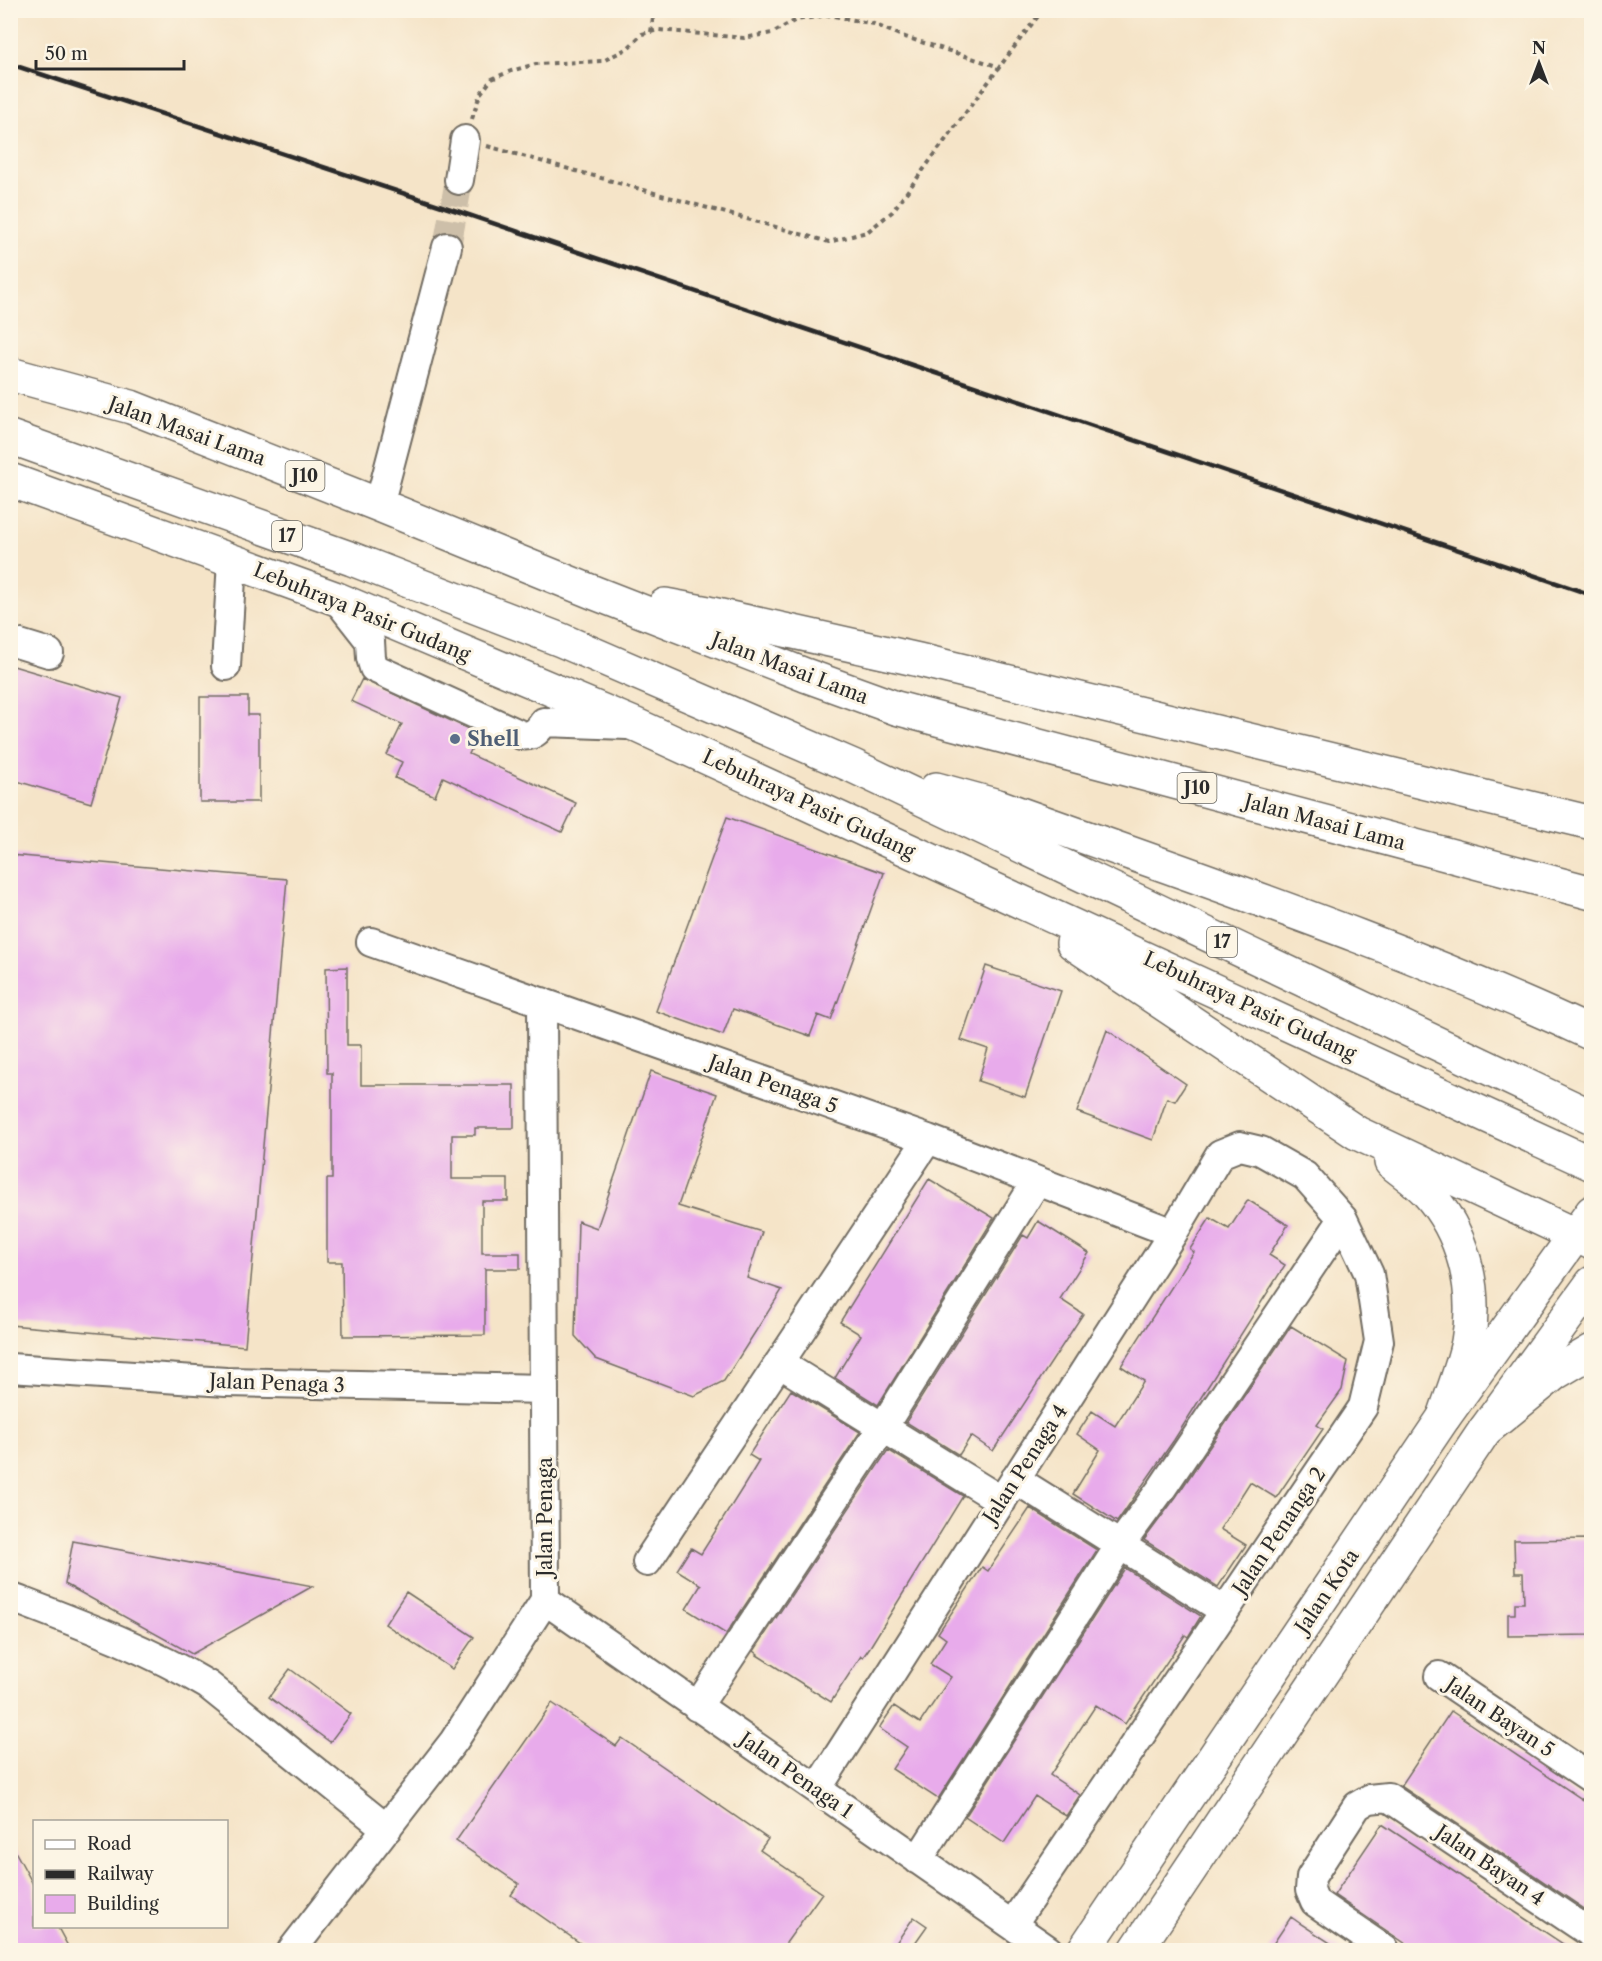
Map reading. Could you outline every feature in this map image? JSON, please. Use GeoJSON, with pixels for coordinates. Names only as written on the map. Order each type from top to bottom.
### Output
{"type":"FeatureCollection","features":[{"type":"Feature","properties":{"kind":"main road","name":"Jalan Masai Lama"},"geometry":{"type":"LineString","coordinates":[[10,374],[130,407],[380,505],[595,593],[896,708],[1592,893]]}},
{"type":"Feature","properties":{"kind":"main road","name":"17"},"geometry":{"type":"LineString","coordinates":[[10,437],[352,559],[561,640],[854,766],[1592,1118]]}},
{"type":"Feature","properties":{"kind":"main road","name":"Lebuhraya Pasir Gudang"},"geometry":{"type":"LineString","coordinates":[[10,480],[337,599],[636,725],[1592,1164]]}},
{"type":"Feature","properties":{"kind":"main road"},"geometry":{"type":"LineString","coordinates":[[595,593],[708,613],[822,638],[1592,823]]}},
{"type":"Feature","properties":{"kind":"main road"},"geometry":{"type":"LineString","coordinates":[[805,675],[798,659],[800,649],[807,643],[822,638]]}},
{"type":"Feature","properties":{"kind":"main road"},"geometry":{"type":"LineString","coordinates":[[854,766],[998,806],[1398,950],[1592,1034]]}},
{"type":"Feature","properties":{"kind":"main road"},"geometry":{"type":"LineString","coordinates":[[945,866],[1097,958],[1357,1133],[1426,1191],[1449,1221],[1464,1254],[1471,1296],[1468,1342],[1444,1417]]}},
{"type":"Feature","properties":{"kind":"main road"},"geometry":{"type":"LineString","coordinates":[[1542,1011],[1592,1022]]}},
{"type":"Feature","properties":{"kind":"main road"},"geometry":{"type":"LineString","coordinates":[[1357,1133],[1586,1230]]}},
{"type":"Feature","properties":{"kind":"main road","name":"Jalan Kota"},"geometry":{"type":"LineString","coordinates":[[1084,1950],[1444,1417],[1586,1230]]}},
{"type":"Feature","properties":{"kind":"main road"},"geometry":{"type":"LineString","coordinates":[[1136,1950],[1485,1430],[1592,1282]]}},
{"type":"Feature","properties":{"kind":"main road"},"geometry":{"type":"LineString","coordinates":[[1485,1430],[1555,1374],[1592,1351]]}},
{"type":"Feature","properties":{"kind":"main road"},"geometry":{"type":"LineString","coordinates":[[1158,1950],[1165,1908]]}},
{"type":"Feature","properties":{"kind":"street"},"geometry":{"type":"LineString","coordinates":[[459,180],[465,140]]}},
{"type":"Feature","properties":{"kind":"street"},"geometry":{"type":"LineString","coordinates":[[380,505],[447,247]]}},
{"type":"Feature","properties":{"kind":"street"},"geometry":{"type":"LineString","coordinates":[[226,666],[232,560]]}},
{"type":"Feature","properties":{"kind":"street"},"geometry":{"type":"LineString","coordinates":[[337,599],[370,641],[370,658],[375,668],[520,735],[536,733],[544,722],[636,725]]}},
{"type":"Feature","properties":{"kind":"street"},"geometry":{"type":"LineString","coordinates":[[10,641],[48,653]]}},
{"type":"Feature","properties":{"kind":"street","name":"Jalan Penaga 5"},"geometry":{"type":"LineString","coordinates":[[370,942],[928,1139],[1173,1233]]}},
{"type":"Feature","properties":{"kind":"street","name":"Jalan Penaga"},"geometry":{"type":"LineString","coordinates":[[292,1950],[454,1741],[545,1600],[542,1002]]}},
{"type":"Feature","properties":{"kind":"street"},"geometry":{"type":"LineString","coordinates":[[647,1562],[928,1139]]}},
{"type":"Feature","properties":{"kind":"street","name":"Jalan Penanga 2"},"geometry":{"type":"LineString","coordinates":[[1012,1925],[1363,1407],[1379,1341],[1369,1274],[1343,1219],[1305,1176],[1261,1152],[1240,1146]]}},
{"type":"Feature","properties":{"kind":"street","name":"Jalan Penaga 4"},"geometry":{"type":"LineString","coordinates":[[817,1789],[1173,1233],[1220,1154],[1240,1146]]}},
{"type":"Feature","properties":{"kind":"street"},"geometry":{"type":"LineString","coordinates":[[698,1707],[883,1427],[1037,1181]]}},
{"type":"Feature","properties":{"kind":"street"},"geometry":{"type":"LineString","coordinates":[[918,1860],[1120,1545],[1162,1488],[1343,1219]]}},
{"type":"Feature","properties":{"kind":"street"},"geometry":{"type":"LineString","coordinates":[[780,1363],[883,1427],[1120,1545],[1225,1611]]}},
{"type":"Feature","properties":{"kind":"street","name":"Jalan Penaga 3"},"geometry":{"type":"LineString","coordinates":[[10,1368],[226,1382],[544,1389]]}},
{"type":"Feature","properties":{"kind":"street"},"geometry":{"type":"LineString","coordinates":[[10,1597],[115,1638],[182,1669],[208,1684],[387,1829]]}},
{"type":"Feature","properties":{"kind":"street","name":"Jalan Penaga 1"},"geometry":{"type":"LineString","coordinates":[[545,1600],[1048,1950]]}},
{"type":"Feature","properties":{"kind":"street","name":"Jalan Bayan 5"},"geometry":{"type":"LineString","coordinates":[[1439,1676],[1592,1779]]}},
{"type":"Feature","properties":{"kind":"street","name":"Jalan Bayan 4"},"geometry":{"type":"LineString","coordinates":[[1385,1950],[1315,1902],[1310,1890],[1311,1877],[1357,1806],[1369,1799],[1388,1797],[1592,1934]]}},
{"type":"Feature","properties":{"kind":"path"},"geometry":{"type":"LineString","coordinates":[[651,32],[654,10]]}},
{"type":"Feature","properties":{"kind":"path"},"geometry":{"type":"LineString","coordinates":[[1000,67],[902,36],[874,24],[829,15],[796,20],[772,33],[744,38],[659,30],[642,34],[628,48],[603,61],[536,64],[492,79],[480,94],[465,140],[829,242],[867,232],[892,212],[1039,15],[1046,10]]}},
{"type":"Feature","properties":{"kind":"building"},"geometry":{"type":"Polygon","coordinates":[[[10,665],[122,698],[91,803],[10,779],[10,665]]]}},
{"type":"Feature","properties":{"kind":"building"},"geometry":{"type":"Polygon","coordinates":[[[362,679],[479,734],[469,754],[576,803],[562,832],[443,777],[435,796],[395,778],[402,762],[387,755],[402,724],[351,701],[362,679]]]}},
{"type":"Feature","properties":{"kind":"building"},"geometry":{"type":"Polygon","coordinates":[[[200,697],[248,697],[248,715],[259,715],[259,802],[200,802],[200,697]]]}},
{"type":"Feature","properties":{"kind":"building"},"geometry":{"type":"Polygon","coordinates":[[[727,817],[884,873],[831,1020],[818,1015],[810,1036],[733,1009],[723,1035],[656,1011],[727,817]]]}},
{"type":"Feature","properties":{"kind":"building"},"geometry":{"type":"Polygon","coordinates":[[[10,855],[287,879],[245,1346],[10,1325],[10,855]]]}},
{"type":"Feature","properties":{"kind":"building"},"geometry":{"type":"Polygon","coordinates":[[[986,966],[1061,991],[1025,1097],[978,1081],[988,1049],[961,1040],[986,966]]]}},
{"type":"Feature","properties":{"kind":"building"},"geometry":{"type":"Polygon","coordinates":[[[347,967],[347,1045],[361,1045],[361,1085],[514,1085],[514,1128],[475,1128],[475,1135],[452,1135],[452,1179],[508,1179],[508,1201],[482,1201],[482,1253],[520,1253],[520,1269],[485,1269],[485,1335],[343,1336],[342,1262],[327,1262],[327,1179],[332,1179],[332,1073],[327,1073],[326,968],[347,967]]]}},
{"type":"Feature","properties":{"kind":"building"},"geometry":{"type":"Polygon","coordinates":[[[1107,1030],[1186,1084],[1175,1101],[1167,1098],[1153,1140],[1077,1112],[1107,1030]]]}},
{"type":"Feature","properties":{"kind":"building"},"geometry":{"type":"Polygon","coordinates":[[[651,1071],[717,1094],[678,1206],[762,1232],[747,1278],[782,1290],[724,1381],[694,1396],[596,1359],[575,1336],[578,1221],[597,1228],[651,1071]]]}},
{"type":"Feature","properties":{"kind":"building"},"geometry":{"type":"Polygon","coordinates":[[[929,1179],[994,1218],[878,1405],[835,1378],[861,1335],[840,1322],[929,1179]]]}},
{"type":"Feature","properties":{"kind":"building"},"geometry":{"type":"Polygon","coordinates":[[[1248,1200],[1288,1225],[1269,1255],[1285,1265],[1174,1440],[1117,1522],[1073,1494],[1100,1450],[1077,1434],[1092,1411],[1115,1426],[1144,1381],[1121,1366],[1194,1252],[1190,1249],[1210,1218],[1229,1229],[1248,1200]]]}},
{"type":"Feature","properties":{"kind":"building"},"geometry":{"type":"Polygon","coordinates":[[[1038,1221],[1089,1253],[1060,1299],[1083,1314],[993,1451],[971,1436],[959,1455],[906,1422],[1023,1235],[1028,1238],[1038,1221]]]}},
{"type":"Feature","properties":{"kind":"building"},"geometry":{"type":"Polygon","coordinates":[[[1291,1326],[1348,1361],[1342,1390],[1317,1425],[1323,1429],[1276,1498],[1250,1482],[1220,1529],[1246,1545],[1218,1587],[1144,1540],[1176,1497],[1291,1326]]]}},
{"type":"Feature","properties":{"kind":"building"},"geometry":{"type":"Polygon","coordinates":[[[791,1390],[860,1432],[726,1634],[686,1609],[701,1585],[677,1570],[691,1548],[701,1554],[759,1461],[749,1455],[791,1390]]]}},
{"type":"Feature","properties":{"kind":"building"},"geometry":{"type":"Polygon","coordinates":[[[888,1450],[963,1496],[870,1647],[863,1657],[861,1656],[831,1702],[754,1651],[888,1450]]]}},
{"type":"Feature","properties":{"kind":"building"},"geometry":{"type":"Polygon","coordinates":[[[1030,1508],[1097,1550],[938,1799],[892,1769],[907,1747],[879,1728],[894,1706],[920,1723],[951,1677],[930,1664],[946,1639],[938,1633],[982,1567],[988,1571],[1030,1508]]]}},
{"type":"Feature","properties":{"kind":"building"},"geometry":{"type":"Polygon","coordinates":[[[1592,1539],[1592,1635],[1508,1636],[1508,1614],[1515,1614],[1515,1603],[1524,1603],[1523,1573],[1515,1573],[1514,1540],[1592,1539]]]}},
{"type":"Feature","properties":{"kind":"building"},"geometry":{"type":"Polygon","coordinates":[[[73,1541],[313,1586],[192,1654],[65,1584],[73,1541]]]}},
{"type":"Feature","properties":{"kind":"building"},"geometry":{"type":"Polygon","coordinates":[[[1125,1568],[1201,1616],[1188,1637],[1185,1635],[1125,1724],[1096,1705],[1050,1775],[1080,1795],[1066,1816],[1035,1796],[1004,1843],[965,1817],[1125,1568]]]}},
{"type":"Feature","properties":{"kind":"building"},"geometry":{"type":"Polygon","coordinates":[[[406,1592],[474,1637],[452,1669],[385,1624],[406,1592]]]}},
{"type":"Feature","properties":{"kind":"building"},"geometry":{"type":"Polygon","coordinates":[[[290,1669],[351,1714],[330,1742],[269,1697],[290,1669]]]}},
{"type":"Feature","properties":{"kind":"building"},"geometry":{"type":"Polygon","coordinates":[[[552,1703],[616,1746],[622,1738],[768,1839],[760,1850],[822,1893],[781,1950],[590,1950],[511,1895],[519,1884],[456,1841],[552,1703]]]}},
{"type":"Feature","properties":{"kind":"building"},"geometry":{"type":"Polygon","coordinates":[[[1451,1711],[1592,1806],[1592,1914],[1401,1786],[1451,1711]]]}},
{"type":"Feature","properties":{"kind":"building"},"geometry":{"type":"Polygon","coordinates":[[[1382,1824],[1572,1950],[1415,1950],[1334,1895],[1382,1824]]]}},
{"type":"Feature","properties":{"kind":"building"},"geometry":{"type":"Polygon","coordinates":[[[10,1842],[33,1884],[33,1928],[58,1928],[70,1950],[10,1950],[10,1842]]]}},
{"type":"Feature","properties":{"kind":"building"},"geometry":{"type":"Polygon","coordinates":[[[914,1917],[927,1926],[910,1950],[891,1950],[914,1917]]]}},
{"type":"Feature","properties":{"kind":"building"},"geometry":{"type":"Polygon","coordinates":[[[1291,1917],[1301,1924],[1341,1950],[1269,1950],[1291,1917]]]}},
{"type":"Feature","properties":{"kind":"tunnel"},"geometry":{"type":"LineString","coordinates":[[447,247],[459,180]]}},
{"type":"Feature","properties":{"kind":"railway"},"geometry":{"type":"LineString","coordinates":[[10,64],[460,212],[1592,595]]}},
{"type":"Feature","properties":{"kind":"place","name":"Shell"},"geometry":{"type":"Point","coordinates":[455,739]}}]}
